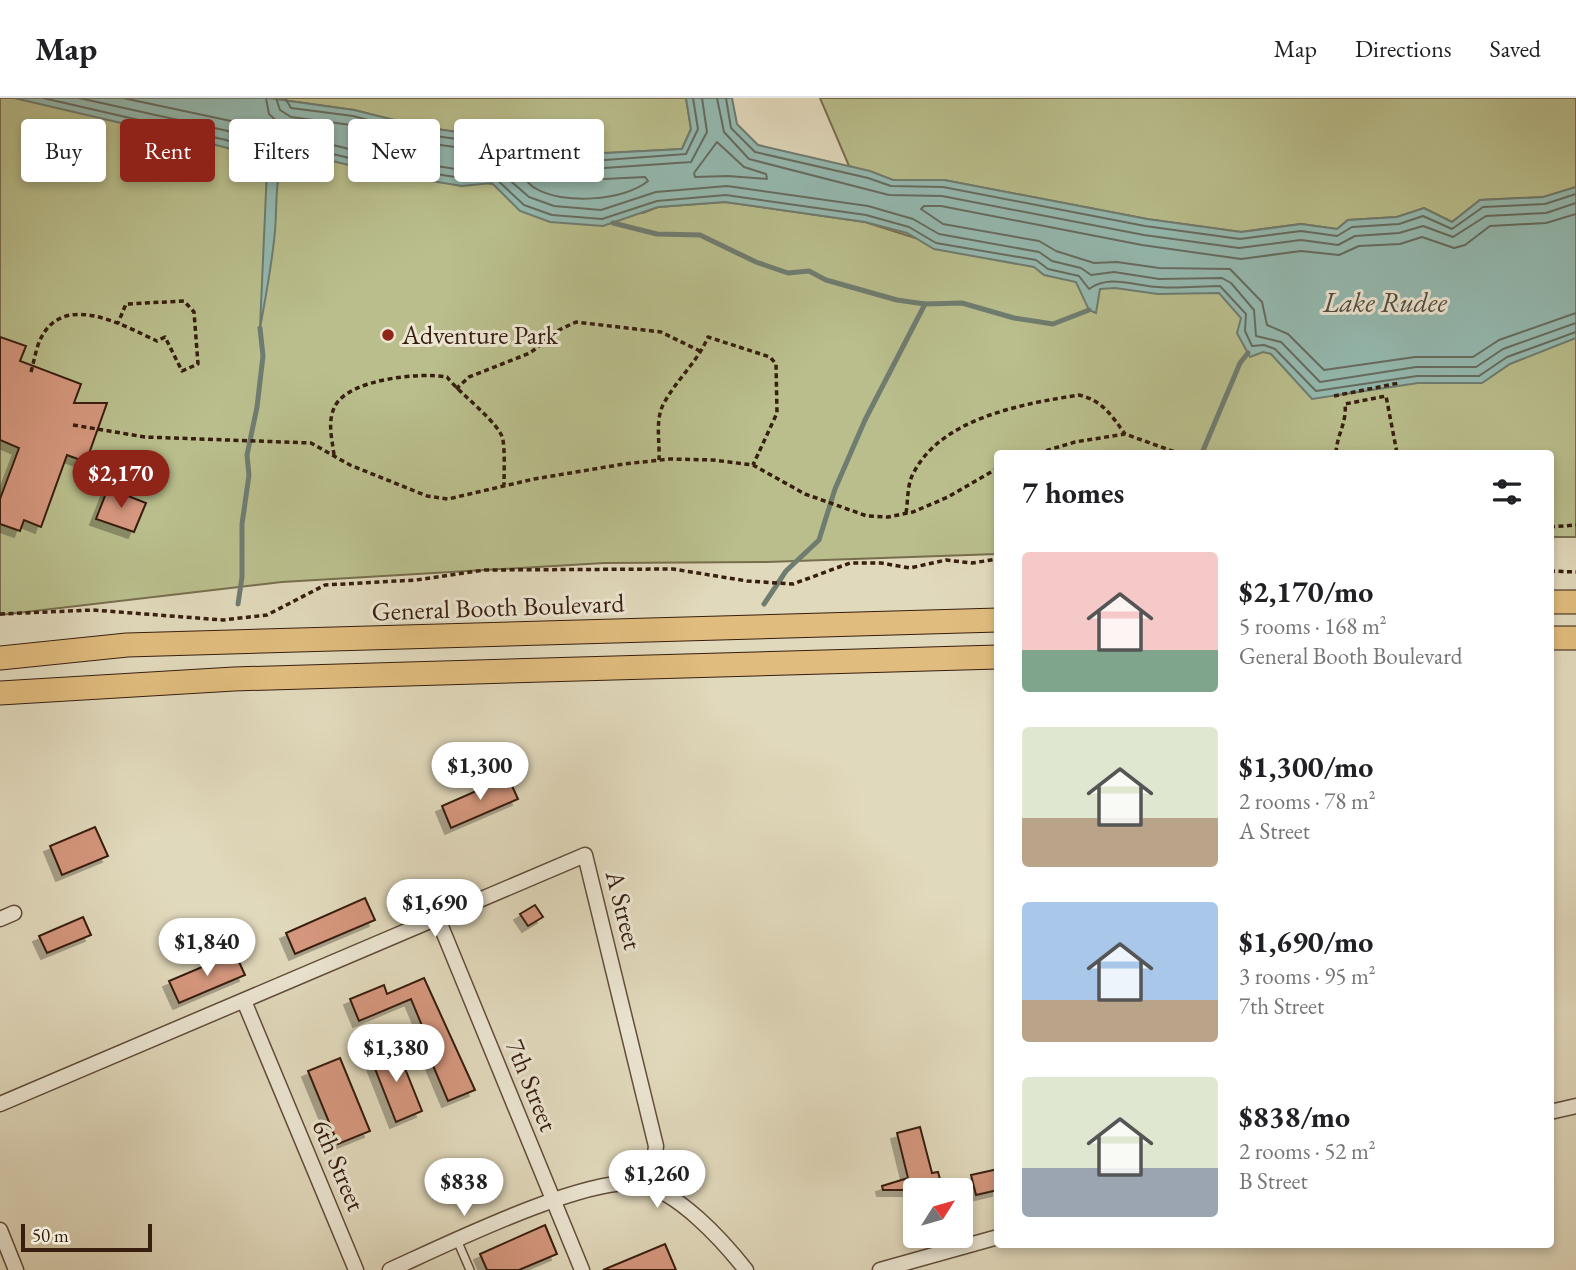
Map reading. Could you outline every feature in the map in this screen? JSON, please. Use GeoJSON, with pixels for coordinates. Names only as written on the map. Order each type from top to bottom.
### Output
{"type":"FeatureCollection","features":[{"type":"Feature","properties":{"kind":"highway"},"geometry":{"type":"LineString","coordinates":[[1554,602],[1576,602]]}},
{"type":"Feature","properties":{"kind":"highway","name":"General Booth Boulevard"},"geometry":{"type":"LineString","coordinates":[[0,658],[127,645],[994,620]]}},
{"type":"Feature","properties":{"kind":"highway"},"geometry":{"type":"LineString","coordinates":[[1554,638],[1576,638]]}},
{"type":"Feature","properties":{"kind":"highway"},"geometry":{"type":"LineString","coordinates":[[0,693],[234,679],[994,657]]}},
{"type":"Feature","properties":{"kind":"street","name":"A Street"},"geometry":{"type":"LineString","coordinates":[[0,1104],[585,855],[656,1146],[651,1188]]}},
{"type":"Feature","properties":{"kind":"street"},"geometry":{"type":"LineString","coordinates":[[0,919],[14,913]]}},
{"type":"Feature","properties":{"kind":"street","name":"7th Street"},"geometry":{"type":"LineString","coordinates":[[438,919],[582,1270]]}},
{"type":"Feature","properties":{"kind":"street","name":"6th Street"},"geometry":{"type":"LineString","coordinates":[[244,1001],[356,1270]]}},
{"type":"Feature","properties":{"kind":"street"},"geometry":{"type":"LineString","coordinates":[[1554,1111],[1576,1106]]}},
{"type":"Feature","properties":{"kind":"street"},"geometry":{"type":"LineString","coordinates":[[390,1270],[552,1202],[619,1183],[641,1184],[679,1204],[729,1248],[746,1270]]}},
{"type":"Feature","properties":{"kind":"street"},"geometry":{"type":"LineString","coordinates":[[0,1230],[16,1270]]}},
{"type":"Feature","properties":{"kind":"street"},"geometry":{"type":"LineString","coordinates":[[880,1270],[994,1238]]}},
{"type":"Feature","properties":{"kind":"lane"},"geometry":{"type":"LineString","coordinates":[[457,1240],[470,1270]]}},
{"type":"Feature","properties":{"kind":"path"},"geometry":{"type":"LineString","coordinates":[[31,372],[41,338],[54,323],[71,314],[83,314],[118,323],[157,341],[165,337],[182,371],[198,364],[194,312],[184,301],[126,304],[118,323]]}},
{"type":"Feature","properties":{"kind":"path"},"geometry":{"type":"LineString","coordinates":[[456,389],[469,377],[530,353],[559,330],[576,322],[661,332],[702,352]]}},
{"type":"Feature","properties":{"kind":"path"},"geometry":{"type":"LineString","coordinates":[[659,460],[659,420],[662,406],[702,352],[708,337],[769,357],[776,364],[777,413],[753,465]]}},
{"type":"Feature","properties":{"kind":"path"},"geometry":{"type":"LineString","coordinates":[[334,455],[330,422],[336,404],[356,387],[429,374],[447,377],[456,389],[487,415],[503,437],[504,485]]}},
{"type":"Feature","properties":{"kind":"path"},"geometry":{"type":"LineString","coordinates":[[1334,396],[1399,383]]}},
{"type":"Feature","properties":{"kind":"path"},"geometry":{"type":"LineString","coordinates":[[906,513],[911,479],[922,459],[938,441],[961,426],[995,414],[1079,395],[1090,397],[1106,408],[1125,434]]}},
{"type":"Feature","properties":{"kind":"path"},"geometry":{"type":"LineString","coordinates":[[1336,450],[1336,440],[1347,420],[1345,404],[1386,396],[1396,450]]}},
{"type":"Feature","properties":{"kind":"path"},"geometry":{"type":"LineString","coordinates":[[73,425],[145,437],[311,443],[350,465],[427,496],[466,498],[504,485],[659,460],[713,460],[753,465],[805,494],[867,516],[888,517],[948,497],[994,470]]}},
{"type":"Feature","properties":{"kind":"path"},"geometry":{"type":"LineString","coordinates":[[1048,450],[1075,442],[1125,434],[1172,450]]}},
{"type":"Feature","properties":{"kind":"path"},"geometry":{"type":"LineString","coordinates":[[1554,527],[1576,525]]}},
{"type":"Feature","properties":{"kind":"path"},"geometry":{"type":"LineString","coordinates":[[0,614],[93,610],[202,619],[259,617],[325,585],[416,580],[485,570],[673,569],[758,582],[793,584],[850,564],[881,563],[910,568],[946,561],[971,563],[994,560]]}},
{"type":"Feature","properties":{"kind":"path"},"geometry":{"type":"LineString","coordinates":[[1554,570],[1576,572]]}},
{"type":"Feature","properties":{"kind":"green space"},"geometry":{"type":"Polygon","coordinates":[[[0,98],[43,98],[153,119],[120,119],[120,182],[215,182],[215,131],[229,134],[229,182],[334,182],[334,154],[348,156],[348,182],[440,182],[440,174],[454,177],[454,182],[481,182],[643,213],[658,207],[725,202],[865,222],[915,238],[1576,249],[1576,537],[1554,537],[1554,450],[994,450],[994,554],[767,562],[604,563],[282,582],[0,615],[0,98]]]}},
{"type":"Feature","properties":{"kind":"green space"},"geometry":{"type":"Polygon","coordinates":[[[268,98],[686,98],[691,129],[682,149],[606,153],[604,119],[454,119],[454,132],[440,130],[440,119],[390,119],[354,110],[268,98]]]}},
{"type":"Feature","properties":{"kind":"green space"},"geometry":{"type":"Polygon","coordinates":[[[820,98],[1576,98],[1576,187],[1544,197],[1480,200],[1452,222],[1424,208],[1397,217],[1348,220],[1337,229],[1301,224],[1241,232],[1147,219],[944,180],[893,180],[849,166],[820,98]]]}},
{"type":"Feature","properties":{"kind":"water"},"geometry":{"type":"Polygon","coordinates":[[[14,98],[268,98],[354,110],[390,119],[348,119],[348,165],[334,161],[334,119],[229,119],[229,149],[215,145],[215,119],[120,119],[120,123],[14,98]]]}},
{"type":"Feature","properties":{"kind":"water","name":"Lake Rudee"},"geometry":{"type":"Polygon","coordinates":[[[686,98],[732,98],[737,124],[758,145],[870,171],[893,180],[944,180],[1147,219],[1241,232],[1301,224],[1337,229],[1348,220],[1397,217],[1424,208],[1452,222],[1480,200],[1543,197],[1576,187],[1576,338],[1510,364],[1482,383],[1418,383],[1312,399],[1271,354],[1263,352],[1250,357],[1237,333],[1241,318],[1219,293],[1158,294],[1115,288],[1100,289],[1096,313],[1089,310],[1076,282],[1044,275],[1034,267],[934,249],[907,233],[865,222],[725,202],[658,207],[603,226],[550,222],[520,211],[492,183],[462,186],[437,182],[440,182],[440,130],[454,132],[454,182],[604,182],[604,153],[682,149],[691,129],[686,98]]]}},
{"type":"Feature","properties":{"kind":"water"},"geometry":{"type":"Polygon","coordinates":[[[266,182],[278,182],[274,243],[260,328],[266,182]]]}},
{"type":"Feature","properties":{"kind":"building"},"geometry":{"type":"Polygon","coordinates":[[[0,337],[26,346],[20,361],[81,384],[74,403],[107,403],[86,462],[67,455],[41,527],[24,520],[20,531],[0,524],[0,499],[19,448],[0,440],[0,337]]]}},
{"type":"Feature","properties":{"kind":"building"},"geometry":{"type":"Polygon","coordinates":[[[108,488],[146,503],[134,532],[96,519],[108,488]]]}},
{"type":"Feature","properties":{"kind":"building"},"geometry":{"type":"Polygon","coordinates":[[[508,777],[518,799],[451,828],[442,806],[508,777]]]}},
{"type":"Feature","properties":{"kind":"building"},"geometry":{"type":"Polygon","coordinates":[[[95,827],[108,856],[62,875],[50,846],[95,827]]]}},
{"type":"Feature","properties":{"kind":"building"},"geometry":{"type":"Polygon","coordinates":[[[365,898],[375,920],[295,954],[286,933],[365,898]]]}},
{"type":"Feature","properties":{"kind":"building"},"geometry":{"type":"Polygon","coordinates":[[[535,905],[543,917],[528,926],[520,914],[535,905]]]}},
{"type":"Feature","properties":{"kind":"building"},"geometry":{"type":"Polygon","coordinates":[[[83,917],[91,935],[47,953],[39,936],[83,917]]]}},
{"type":"Feature","properties":{"kind":"building"},"geometry":{"type":"Polygon","coordinates":[[[235,953],[245,975],[179,1003],[169,981],[235,953]]]}},
{"type":"Feature","properties":{"kind":"building"},"geometry":{"type":"Polygon","coordinates":[[[424,978],[475,1090],[448,1101],[420,1035],[425,1033],[411,999],[359,1021],[350,999],[384,985],[387,994],[424,978]]]}},
{"type":"Feature","properties":{"kind":"building"},"geometry":{"type":"Polygon","coordinates":[[[396,1046],[422,1111],[396,1122],[370,1056],[396,1046]]]}},
{"type":"Feature","properties":{"kind":"building"},"geometry":{"type":"Polygon","coordinates":[[[340,1058],[370,1131],[338,1144],[308,1071],[340,1058]]]}},
{"type":"Feature","properties":{"kind":"building"},"geometry":{"type":"Polygon","coordinates":[[[920,1127],[932,1173],[938,1172],[940,1178],[908,1178],[897,1133],[920,1127]]]}},
{"type":"Feature","properties":{"kind":"building"},"geometry":{"type":"Polygon","coordinates":[[[994,1170],[994,1191],[976,1195],[971,1175],[994,1170]]]}},
{"type":"Feature","properties":{"kind":"building"},"geometry":{"type":"Polygon","coordinates":[[[903,1180],[903,1190],[883,1190],[882,1186],[903,1180]]]}},
{"type":"Feature","properties":{"kind":"building"},"geometry":{"type":"Polygon","coordinates":[[[545,1225],[557,1254],[519,1270],[487,1270],[480,1254],[545,1225]]]}},
{"type":"Feature","properties":{"kind":"building"},"geometry":{"type":"Polygon","coordinates":[[[665,1244],[676,1270],[603,1270],[665,1244]]]}},
{"type":"Feature","properties":{"kind":"waterway"},"geometry":{"type":"LineString","coordinates":[[613,223],[657,234],[700,235],[756,262],[788,273],[809,271],[826,280],[897,300],[925,304]]}},
{"type":"Feature","properties":{"kind":"waterway"},"geometry":{"type":"LineString","coordinates":[[764,604],[786,571],[819,540],[835,489],[865,420],[925,304],[962,303],[1014,318],[1053,324],[1089,310]]}},
{"type":"Feature","properties":{"kind":"waterway"},"geometry":{"type":"LineString","coordinates":[[238,604],[242,577],[242,524],[249,475],[247,455],[257,407],[263,356],[260,328]]}},
{"type":"Feature","properties":{"kind":"waterway"},"geometry":{"type":"LineString","coordinates":[[1203,450],[1240,363],[1248,353]]}},
{"type":"Feature","properties":{"kind":"place","name":"Adventure Park"},"geometry":{"type":"Point","coordinates":[388,335]}}]}
